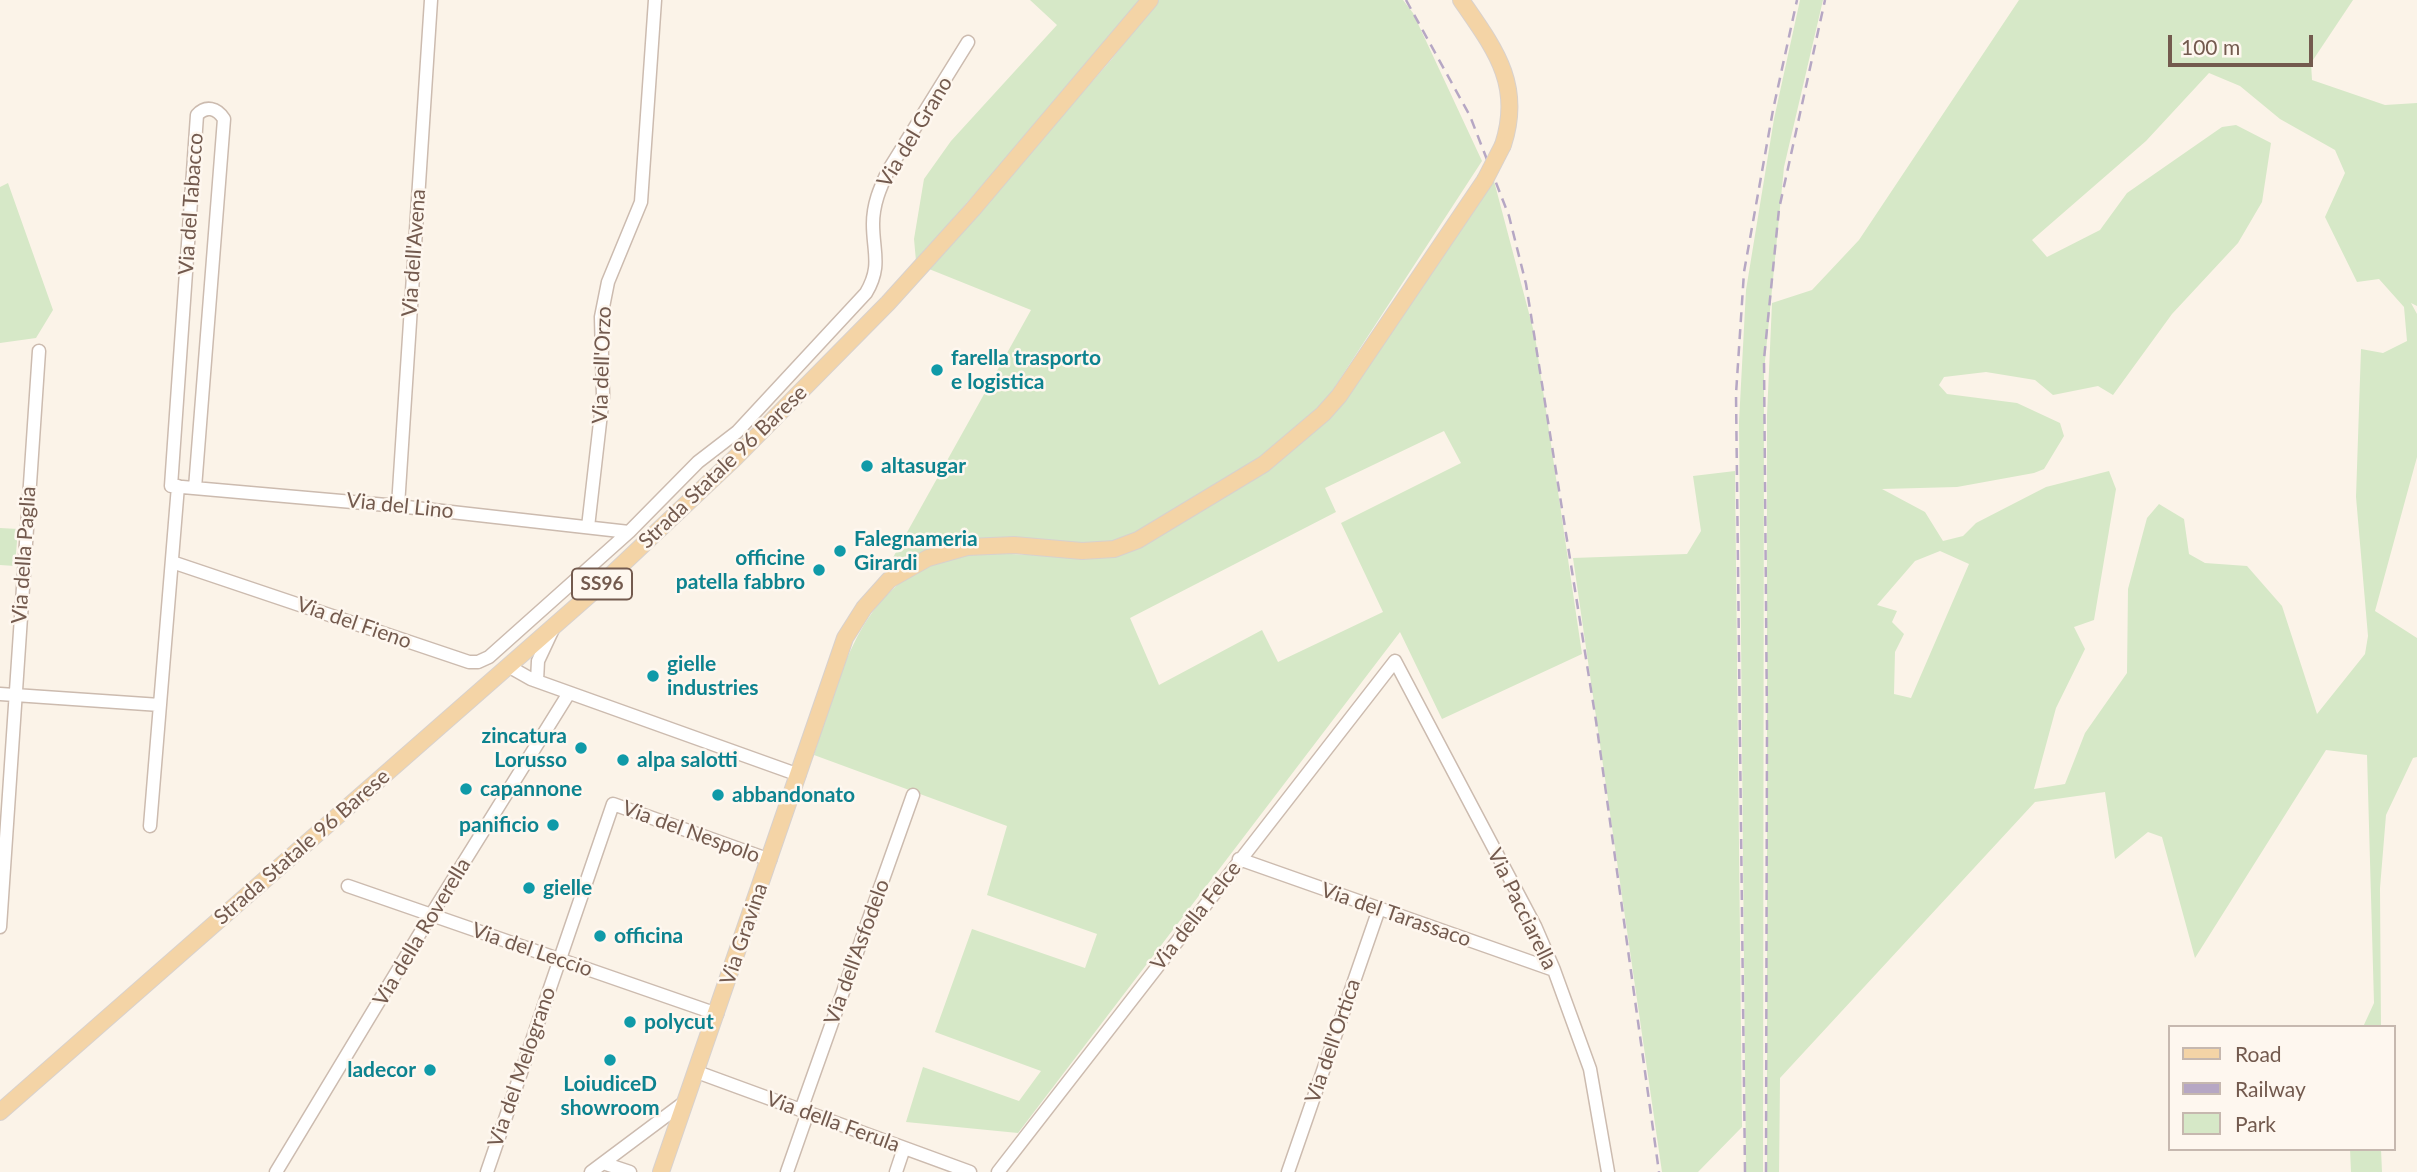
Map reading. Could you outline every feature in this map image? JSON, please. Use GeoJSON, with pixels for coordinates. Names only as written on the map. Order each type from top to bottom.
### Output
{"type":"FeatureCollection","features":[{"type":"Feature","properties":{"kind":"main road","name":"Strada Statale 96 Barese"},"geometry":{"type":"LineString","coordinates":[[0,1112],[594,592],[735,458],[888,303],[973,209],[1150,0]]}},
{"type":"Feature","properties":{"kind":"main road","name":"Via Gravina"},"geometry":{"type":"LineString","coordinates":[[662,1172],[845,638],[864,608],[889,580],[928,558],[967,547],[1014,545],[1082,551],[1114,549],[1138,540],[1264,464],[1322,414],[1339,396],[1485,180],[1503,145],[1510,115],[1509,87],[1491,44],[1461,0]]}},
{"type":"Feature","properties":{"kind":"street","name":"Via dell'Avena"},"geometry":{"type":"LineString","coordinates":[[398,506],[430,0]]}},
{"type":"Feature","properties":{"kind":"street","name":"Via dell'Orzo"},"geometry":{"type":"LineString","coordinates":[[588,527],[602,405],[601,317],[608,282],[641,202],[655,0]]}},
{"type":"Feature","properties":{"kind":"street","name":"Via del Grano"},"geometry":{"type":"LineString","coordinates":[[526,626],[629,532],[698,462],[737,432],[866,293],[876,272],[873,222],[878,191],[968,42]]}},
{"type":"Feature","properties":{"kind":"street","name":"Via del Tabacco"},"geometry":{"type":"LineString","coordinates":[[150,826],[172,562],[174,486],[197,116],[208,108],[215,109],[224,119],[195,488]]}},
{"type":"Feature","properties":{"kind":"street","name":"Via della Paglia"},"geometry":{"type":"LineString","coordinates":[[0,927],[39,351]]}},
{"type":"Feature","properties":{"kind":"street","name":"Via del Lino"},"geometry":{"type":"LineString","coordinates":[[174,486],[398,506],[629,532]]}},
{"type":"Feature","properties":{"kind":"street","name":"Via del Fieno"},"geometry":{"type":"LineString","coordinates":[[172,562],[469,662],[478,662],[488,657],[526,626]]}},
{"type":"Feature","properties":{"kind":"street"},"geometry":{"type":"LineString","coordinates":[[536,676],[555,625]]}},
{"type":"Feature","properties":{"kind":"street"},"geometry":{"type":"LineString","coordinates":[[526,626],[537,641]]}},
{"type":"Feature","properties":{"kind":"street"},"geometry":{"type":"LineString","coordinates":[[514,661],[569,693],[799,775]]}},
{"type":"Feature","properties":{"kind":"street","name":"Via della Felce"},"geometry":{"type":"LineString","coordinates":[[998,1172],[1395,661]]}},
{"type":"Feature","properties":{"kind":"street","name":"Via Pacciarella"},"geometry":{"type":"LineString","coordinates":[[1395,661],[1535,926],[1554,970],[1590,1069],[1608,1172]]}},
{"type":"Feature","properties":{"kind":"street","name":"Via della Roverella"},"geometry":{"type":"LineString","coordinates":[[276,1172],[569,693]]}},
{"type":"Feature","properties":{"kind":"street"},"geometry":{"type":"LineString","coordinates":[[0,694],[160,705]]}},
{"type":"Feature","properties":{"kind":"street","name":"Via dell'Asfodelo"},"geometry":{"type":"LineString","coordinates":[[787,1172],[804,1111],[913,795]]}},
{"type":"Feature","properties":{"kind":"street","name":"Via del Nespolo"},"geometry":{"type":"LineString","coordinates":[[613,804],[770,860]]}},
{"type":"Feature","properties":{"kind":"street","name":"Via del Melograno"},"geometry":{"type":"LineString","coordinates":[[486,1172],[613,804]]}},
{"type":"Feature","properties":{"kind":"street","name":"Via del Tarassaco"},"geometry":{"type":"LineString","coordinates":[[1240,859],[1554,970]]}},
{"type":"Feature","properties":{"kind":"street","name":"Via del Leccio"},"geometry":{"type":"LineString","coordinates":[[348,886],[717,1014]]}},
{"type":"Feature","properties":{"kind":"street","name":"Via dell'Ortica"},"geometry":{"type":"LineString","coordinates":[[1288,1172],[1379,909]]}},
{"type":"Feature","properties":{"kind":"street","name":"Via della Ferula"},"geometry":{"type":"LineString","coordinates":[[697,1072],[970,1172]]}},
{"type":"Feature","properties":{"kind":"street"},"geometry":{"type":"LineString","coordinates":[[591,1172],[687,1100]]}},
{"type":"Feature","properties":{"kind":"street"},"geometry":{"type":"LineString","coordinates":[[895,1172],[904,1148]]}},
{"type":"Feature","properties":{"kind":"street"},"geometry":{"type":"LineString","coordinates":[[603,1163],[630,1172]]}},
{"type":"Feature","properties":{"kind":"green space"},"geometry":{"type":"Polygon","coordinates":[[[1030,0],[1140,0],[1100,50],[916,261],[914,239],[924,179],[951,141],[1057,25],[1030,0]]]}},
{"type":"Feature","properties":{"kind":"green space"},"geometry":{"type":"Polygon","coordinates":[[[1159,0],[1403,0],[1413,13],[1482,161],[1325,402],[1251,465],[1132,536],[1104,544],[964,541],[886,570],[1031,310],[929,269],[1111,60],[1159,0]]]}},
{"type":"Feature","properties":{"kind":"green space"},"geometry":{"type":"Polygon","coordinates":[[[1800,0],[1823,0],[1784,167],[1764,371],[1763,1172],[1746,1172],[1739,422],[1746,290],[1774,119],[1800,0]]]}},
{"type":"Feature","properties":{"kind":"green space"},"geometry":{"type":"Polygon","coordinates":[[[2019,0],[2353,0],[2311,63],[2312,80],[2385,105],[2417,103],[2417,306],[2411,303],[2417,314],[2417,457],[2375,611],[2417,638],[2417,757],[2413,758],[2386,815],[2380,888],[2381,1025],[2364,1025],[2374,1003],[2367,755],[2326,750],[2195,958],[2162,837],[2148,832],[2115,859],[2105,792],[2035,802],[1780,1078],[1779,1172],[1767,1172],[1767,415],[1772,303],[1812,290],[1859,240],[2019,0]],[[2209,73],[2146,141],[2032,240],[2047,257],[2100,230],[2127,193],[2222,127],[2236,125],[2271,143],[2262,202],[2238,243],[2172,314],[2113,395],[2098,386],[2053,395],[2035,380],[1986,372],[1944,377],[1939,385],[1947,394],[2017,403],[2060,423],[2064,436],[2044,469],[2034,473],[1957,487],[1882,489],[1925,512],[1943,541],[1963,536],[1976,523],[2046,487],[2109,471],[2116,489],[2094,620],[2074,627],[2085,649],[2056,708],[2034,789],[2065,784],[2085,733],[2127,673],[2128,589],[2147,518],[2159,504],[2184,519],[2189,554],[2205,563],[2247,566],[2282,606],[2317,714],[2365,654],[2368,636],[2356,497],[2361,349],[2383,353],[2407,341],[2404,307],[2379,279],[2357,282],[2325,217],[2345,173],[2335,150],[2280,119],[2240,86],[2209,73]],[[1940,551],[1915,561],[1877,605],[1897,611],[1892,622],[1904,634],[1895,652],[1894,694],[1911,698],[1969,564],[1940,551]]]}},
{"type":"Feature","properties":{"kind":"green space"},"geometry":{"type":"Polygon","coordinates":[[[1494,181],[1535,336],[1582,654],[1442,719],[1400,632],[1018,1133],[906,1122],[923,1067],[1019,1101],[1041,1071],[935,1032],[972,929],[1085,968],[1097,934],[987,895],[1007,826],[814,755],[842,671],[868,618],[886,596],[908,577],[935,563],[957,556],[1121,555],[1342,400],[1494,181]],[[1444,431],[1325,488],[1336,512],[1130,618],[1159,685],[1262,630],[1278,662],[1383,612],[1341,523],[1461,463],[1444,431]]]}},
{"type":"Feature","properties":{"kind":"green space"},"geometry":{"type":"Polygon","coordinates":[[[8,183],[53,310],[36,338],[0,343],[0,187],[8,183]]]}},
{"type":"Feature","properties":{"kind":"green space"},"geometry":{"type":"Polygon","coordinates":[[[1735,471],[1742,1127],[1698,1172],[1662,1172],[1573,558],[1687,554],[1701,531],[1693,476],[1735,471]]]}},
{"type":"Feature","properties":{"kind":"green space"},"geometry":{"type":"Polygon","coordinates":[[[0,528],[18,529],[15,566],[0,565],[0,528]]]}},
{"type":"Feature","properties":{"kind":"green space"},"geometry":{"type":"Polygon","coordinates":[[[2350,1151],[2381,1151],[2382,1172],[2351,1172],[2350,1151]]]}},
{"type":"Feature","properties":{"kind":"railway"},"geometry":{"type":"LineString","coordinates":[[1406,0],[1470,116],[1509,216],[1526,284],[1596,721],[1659,1172]]}},
{"type":"Feature","properties":{"kind":"railway"},"geometry":{"type":"LineString","coordinates":[[1745,1172],[1736,394],[1744,272],[1773,110],[1797,0]]}},
{"type":"Feature","properties":{"kind":"railway"},"geometry":{"type":"LineString","coordinates":[[1766,1172],[1764,359],[1779,209],[1825,0]]}},
{"type":"Feature","properties":{"kind":"place","name":"farella trasporto e logistica"},"geometry":{"type":"Point","coordinates":[937,370]}},
{"type":"Feature","properties":{"kind":"place","name":"altasugar"},"geometry":{"type":"Point","coordinates":[867,466]}},
{"type":"Feature","properties":{"kind":"place","name":"Falegnameria Girardi"},"geometry":{"type":"Point","coordinates":[840,551]}},
{"type":"Feature","properties":{"kind":"place","name":"officine patella fabbro"},"geometry":{"type":"Point","coordinates":[819,570]}},
{"type":"Feature","properties":{"kind":"place","name":"gielle industries"},"geometry":{"type":"Point","coordinates":[653,676]}},
{"type":"Feature","properties":{"kind":"place","name":"zincatura Lorusso"},"geometry":{"type":"Point","coordinates":[581,748]}},
{"type":"Feature","properties":{"kind":"place","name":"alpa salotti"},"geometry":{"type":"Point","coordinates":[623,760]}},
{"type":"Feature","properties":{"kind":"place","name":"capannone"},"geometry":{"type":"Point","coordinates":[466,789]}},
{"type":"Feature","properties":{"kind":"place","name":"abbandonato"},"geometry":{"type":"Point","coordinates":[718,795]}},
{"type":"Feature","properties":{"kind":"place","name":"panificio"},"geometry":{"type":"Point","coordinates":[553,825]}},
{"type":"Feature","properties":{"kind":"place","name":"gielle"},"geometry":{"type":"Point","coordinates":[529,888]}},
{"type":"Feature","properties":{"kind":"place","name":"officina"},"geometry":{"type":"Point","coordinates":[600,936]}},
{"type":"Feature","properties":{"kind":"place","name":"polycut"},"geometry":{"type":"Point","coordinates":[630,1022]}},
{"type":"Feature","properties":{"kind":"place","name":"LoiudiceD showroom"},"geometry":{"type":"Point","coordinates":[610,1060]}},
{"type":"Feature","properties":{"kind":"place","name":"ladecor"},"geometry":{"type":"Point","coordinates":[430,1070]}}]}
